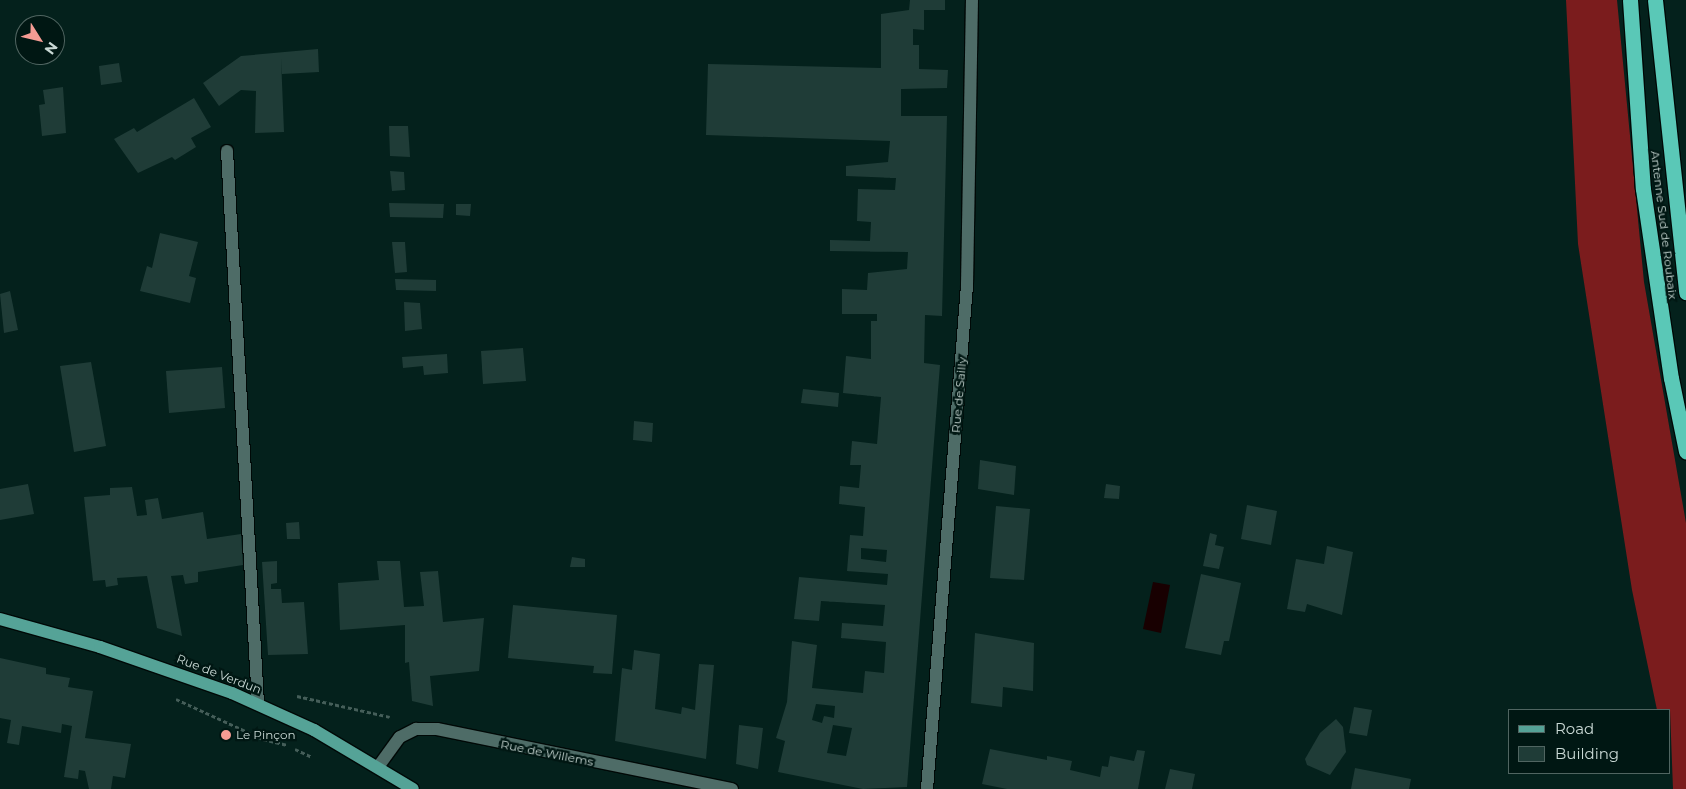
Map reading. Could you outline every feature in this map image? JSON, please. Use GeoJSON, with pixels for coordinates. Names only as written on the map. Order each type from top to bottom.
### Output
{"type":"FeatureCollection","features":[{"type":"Feature","properties":{"kind":"highway","name":"Antenne Sud de Roubaix"},"geometry":{"type":"LineString","coordinates":[[1630,0],[1643,189],[1665,342],[1686,451]]}},
{"type":"Feature","properties":{"kind":"highway","name":"Antenne Sud de Roubaix"},"geometry":{"type":"LineString","coordinates":[[1655,0],[1686,292]]}},
{"type":"Feature","properties":{"kind":"main road","name":"Rue de Verdun"},"geometry":{"type":"LineString","coordinates":[[0,620],[140,660],[258,703],[282,714],[378,767],[413,789]]}},
{"type":"Feature","properties":{"kind":"street","name":"Rue de Sailly"},"geometry":{"type":"LineString","coordinates":[[927,789],[967,285],[972,0]]}},
{"type":"Feature","properties":{"kind":"street"},"geometry":{"type":"LineString","coordinates":[[227,151],[258,703]]}},
{"type":"Feature","properties":{"kind":"street"},"geometry":{"type":"LineString","coordinates":[[378,767],[400,737],[416,729]]}},
{"type":"Feature","properties":{"kind":"street","name":"Rue de Willems"},"geometry":{"type":"LineString","coordinates":[[416,729],[437,729],[732,789]]}},
{"type":"Feature","properties":{"kind":"path"},"geometry":{"type":"LineString","coordinates":[[170,693],[182,704],[263,739],[287,744],[321,763]]}},
{"type":"Feature","properties":{"kind":"path"},"geometry":{"type":"LineString","coordinates":[[282,714],[295,696],[315,698],[383,714],[416,729]]}},
{"type":"Feature","properties":{"kind":"shaded area"},"geometry":{"type":"Polygon","coordinates":[[[1566,0],[1617,0],[1644,282],[1686,523],[1686,789],[1673,789],[1671,709],[1657,709],[1632,590],[1578,244],[1566,0]]]}},
{"type":"Feature","properties":{"kind":"shaded area"},"geometry":{"type":"Polygon","coordinates":[[[1153,582],[1170,585],[1161,633],[1143,629],[1153,582]]]}},
{"type":"Feature","properties":{"kind":"building"},"geometry":{"type":"Polygon","coordinates":[[[910,0],[945,0],[945,10],[924,10],[924,30],[913,29],[913,45],[919,45],[919,69],[948,70],[947,88],[901,89],[901,116],[947,116],[942,316],[925,315],[924,363],[940,365],[907,787],[863,789],[778,772],[785,741],[776,738],[787,702],[792,641],[817,645],[812,688],[863,693],[865,671],[884,673],[886,642],[841,638],[842,623],[883,626],[885,605],[821,601],[819,621],[794,619],[799,577],[887,585],[888,574],[847,571],[850,535],[863,536],[865,507],[839,504],[840,486],[859,488],[861,465],[850,465],[852,441],[877,444],[881,397],[843,393],[846,356],[871,359],[871,321],[877,321],[877,314],[842,314],[842,289],[867,290],[868,273],[907,269],[908,252],[830,251],[830,240],[870,241],[871,222],[857,221],[858,189],[895,190],[896,178],[846,176],[846,166],[888,162],[890,141],[706,135],[708,64],[881,68],[881,14],[909,10],[910,0]],[[861,548],[861,559],[886,562],[887,550],[861,548]],[[816,704],[812,720],[822,723],[824,716],[834,718],[835,706],[816,704]],[[833,725],[827,753],[846,756],[852,728],[833,725]]]}},
{"type":"Feature","properties":{"kind":"building"},"geometry":{"type":"Polygon","coordinates":[[[318,49],[319,72],[282,74],[281,58],[284,132],[255,133],[256,91],[241,90],[219,106],[203,83],[241,56],[318,49]]]}},
{"type":"Feature","properties":{"kind":"building"},"geometry":{"type":"Polygon","coordinates":[[[119,63],[122,82],[101,85],[99,66],[119,63]]]}},
{"type":"Feature","properties":{"kind":"building"},"geometry":{"type":"Polygon","coordinates":[[[63,87],[66,133],[42,136],[39,105],[45,104],[43,90],[63,87]]]}},
{"type":"Feature","properties":{"kind":"building"},"geometry":{"type":"Polygon","coordinates":[[[194,98],[211,127],[191,138],[196,147],[175,160],[172,157],[138,173],[114,139],[134,128],[137,132],[194,98]]]}},
{"type":"Feature","properties":{"kind":"building"},"geometry":{"type":"Polygon","coordinates":[[[389,126],[408,126],[410,157],[390,156],[389,126]]]}},
{"type":"Feature","properties":{"kind":"building"},"geometry":{"type":"Polygon","coordinates":[[[390,171],[404,172],[405,190],[392,191],[390,171]]]}},
{"type":"Feature","properties":{"kind":"building"},"geometry":{"type":"Polygon","coordinates":[[[389,203],[444,204],[443,218],[390,217],[389,203]]]}},
{"type":"Feature","properties":{"kind":"building"},"geometry":{"type":"Polygon","coordinates":[[[456,204],[471,204],[470,216],[456,215],[456,204]]]}},
{"type":"Feature","properties":{"kind":"building"},"geometry":{"type":"Polygon","coordinates":[[[160,233],[198,242],[189,276],[196,278],[190,303],[140,291],[147,266],[152,268],[160,233]]]}},
{"type":"Feature","properties":{"kind":"building"},"geometry":{"type":"Polygon","coordinates":[[[392,242],[405,242],[407,272],[395,273],[392,242]]]}},
{"type":"Feature","properties":{"kind":"building"},"geometry":{"type":"Polygon","coordinates":[[[395,279],[436,280],[436,291],[396,290],[395,279]]]}},
{"type":"Feature","properties":{"kind":"building"},"geometry":{"type":"Polygon","coordinates":[[[10,291],[18,330],[4,333],[0,294],[10,291]]]}},
{"type":"Feature","properties":{"kind":"building"},"geometry":{"type":"Polygon","coordinates":[[[404,302],[420,303],[422,329],[405,331],[404,302]]]}},
{"type":"Feature","properties":{"kind":"building"},"geometry":{"type":"Polygon","coordinates":[[[523,348],[526,381],[483,384],[481,351],[523,348]]]}},
{"type":"Feature","properties":{"kind":"building"},"geometry":{"type":"Polygon","coordinates":[[[447,354],[448,373],[424,375],[423,366],[403,368],[402,357],[447,354]]]}},
{"type":"Feature","properties":{"kind":"building"},"geometry":{"type":"Polygon","coordinates":[[[91,362],[106,446],[74,452],[60,366],[91,362]]]}},
{"type":"Feature","properties":{"kind":"building"},"geometry":{"type":"Polygon","coordinates":[[[222,367],[225,408],[169,413],[166,371],[222,367]]]}},
{"type":"Feature","properties":{"kind":"building"},"geometry":{"type":"Polygon","coordinates":[[[803,389],[839,393],[838,407],[801,403],[803,389]]]}},
{"type":"Feature","properties":{"kind":"building"},"geometry":{"type":"Polygon","coordinates":[[[634,421],[653,423],[652,442],[633,440],[634,421]]]}},
{"type":"Feature","properties":{"kind":"building"},"geometry":{"type":"Polygon","coordinates":[[[980,460],[1016,466],[1014,495],[978,489],[980,460]]]}},
{"type":"Feature","properties":{"kind":"building"},"geometry":{"type":"Polygon","coordinates":[[[28,484],[34,514],[0,520],[0,489],[28,484]]]}},
{"type":"Feature","properties":{"kind":"building"},"geometry":{"type":"Polygon","coordinates":[[[1106,484],[1120,486],[1119,499],[1104,498],[1106,484]]]}},
{"type":"Feature","properties":{"kind":"building"},"geometry":{"type":"Polygon","coordinates":[[[132,487],[137,516],[147,515],[145,500],[158,498],[162,519],[203,512],[207,539],[241,534],[243,565],[198,572],[198,582],[185,584],[183,575],[171,576],[182,636],[157,628],[147,576],[117,578],[118,585],[106,587],[105,580],[93,581],[84,497],[110,495],[110,488],[132,487]]]}},
{"type":"Feature","properties":{"kind":"building"},"geometry":{"type":"Polygon","coordinates":[[[1247,505],[1277,511],[1271,545],[1241,539],[1247,505]]]}},
{"type":"Feature","properties":{"kind":"building"},"geometry":{"type":"Polygon","coordinates":[[[996,506],[1030,509],[1024,580],[990,578],[996,506]]]}},
{"type":"Feature","properties":{"kind":"building"},"geometry":{"type":"Polygon","coordinates":[[[299,522],[300,539],[287,539],[286,523],[299,522]]]}},
{"type":"Feature","properties":{"kind":"building"},"geometry":{"type":"Polygon","coordinates":[[[1210,533],[1217,535],[1215,545],[1224,547],[1219,569],[1203,566],[1210,533]]]}},
{"type":"Feature","properties":{"kind":"building"},"geometry":{"type":"Polygon","coordinates":[[[1327,546],[1353,552],[1342,615],[1307,604],[1305,612],[1287,609],[1296,559],[1324,564],[1327,546]]]}},
{"type":"Feature","properties":{"kind":"building"},"geometry":{"type":"Polygon","coordinates":[[[572,557],[585,559],[585,567],[570,567],[572,557]]]}},
{"type":"Feature","properties":{"kind":"building"},"geometry":{"type":"Polygon","coordinates":[[[277,561],[277,583],[271,584],[271,589],[281,589],[282,603],[304,602],[308,654],[268,655],[262,562],[277,561]]]}},
{"type":"Feature","properties":{"kind":"building"},"geometry":{"type":"Polygon","coordinates":[[[377,561],[400,561],[404,607],[424,606],[420,572],[438,571],[443,622],[484,618],[479,671],[430,676],[433,706],[412,701],[409,662],[405,663],[405,625],[340,630],[338,583],[379,580],[377,561]]]}},
{"type":"Feature","properties":{"kind":"building"},"geometry":{"type":"Polygon","coordinates":[[[1201,574],[1241,583],[1229,641],[1224,641],[1221,655],[1185,648],[1201,574]]]}},
{"type":"Feature","properties":{"kind":"building"},"geometry":{"type":"Polygon","coordinates":[[[513,605],[617,615],[612,674],[593,673],[594,666],[508,658],[513,605]]]}},
{"type":"Feature","properties":{"kind":"building"},"geometry":{"type":"Polygon","coordinates":[[[975,633],[1034,643],[1033,691],[1003,687],[1002,707],[971,703],[975,633]]]}},
{"type":"Feature","properties":{"kind":"building"},"geometry":{"type":"Polygon","coordinates":[[[634,650],[660,654],[655,709],[681,714],[682,707],[695,710],[699,664],[714,665],[706,759],[615,741],[622,668],[632,670],[634,650]]]}},
{"type":"Feature","properties":{"kind":"building"},"geometry":{"type":"Polygon","coordinates":[[[0,658],[46,668],[46,674],[70,678],[68,687],[93,691],[85,738],[131,744],[125,778],[113,776],[111,789],[89,789],[85,771],[79,770],[78,779],[64,777],[72,726],[62,724],[61,733],[22,726],[19,745],[7,743],[11,720],[0,718],[0,658]]]}},
{"type":"Feature","properties":{"kind":"building"},"geometry":{"type":"Polygon","coordinates":[[[1354,707],[1372,710],[1367,736],[1349,733],[1354,707]]]}},
{"type":"Feature","properties":{"kind":"building"},"geometry":{"type":"Polygon","coordinates":[[[1336,719],[1343,727],[1346,752],[1330,775],[1307,765],[1305,759],[1320,733],[1336,719]]]}},
{"type":"Feature","properties":{"kind":"building"},"geometry":{"type":"Polygon","coordinates":[[[739,725],[763,728],[758,769],[736,764],[739,725]]]}},
{"type":"Feature","properties":{"kind":"building"},"geometry":{"type":"Polygon","coordinates":[[[990,749],[1047,760],[1047,756],[1072,761],[1070,770],[1100,777],[1102,766],[1108,767],[1110,756],[1134,761],[1137,750],[1145,751],[1138,789],[1007,789],[982,784],[990,749]]]}},
{"type":"Feature","properties":{"kind":"building"},"geometry":{"type":"Polygon","coordinates":[[[1355,768],[1411,779],[1409,789],[1351,789],[1355,768]]]}},
{"type":"Feature","properties":{"kind":"building"},"geometry":{"type":"Polygon","coordinates":[[[1170,769],[1195,774],[1192,789],[1165,789],[1170,769]]]}},
{"type":"Feature","properties":{"kind":"place","name":"Le Pinçon"},"geometry":{"type":"Point","coordinates":[226,735]}}]}
